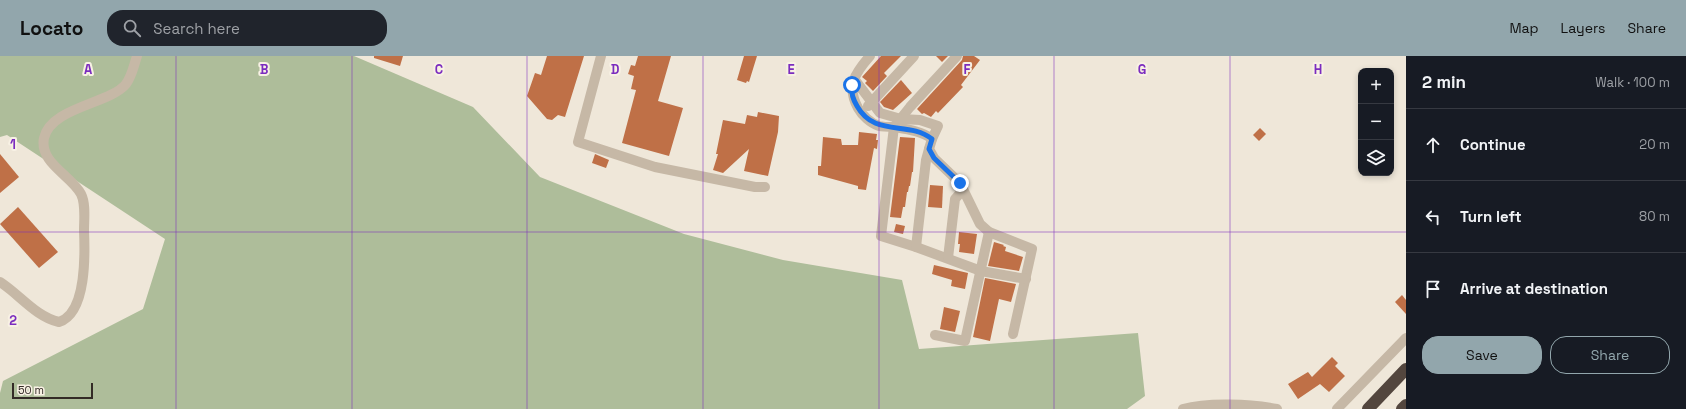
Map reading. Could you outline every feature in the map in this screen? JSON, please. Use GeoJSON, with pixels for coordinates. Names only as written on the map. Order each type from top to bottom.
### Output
{"type":"FeatureCollection","features":[{"type":"Feature","properties":{"kind":"highway"},"geometry":{"type":"LineString","coordinates":[[1368,409],[1406,370]]}},
{"type":"Feature","properties":{"kind":"highway"},"geometry":{"type":"LineString","coordinates":[[1402,409],[1406,405]]}},
{"type":"Feature","properties":{"kind":"street"},"geometry":{"type":"LineString","coordinates":[[0,282],[34,309],[49,318],[59,322],[69,316],[83,282],[85,254],[83,200],[76,188],[46,154],[44,138],[48,130],[63,116],[76,108],[108,95],[126,85],[137,56]]}},
{"type":"Feature","properties":{"kind":"street"},"geometry":{"type":"LineString","coordinates":[[601,56],[578,142],[656,167],[755,187],[765,187]]}},
{"type":"Feature","properties":{"kind":"street"},"geometry":{"type":"LineString","coordinates":[[870,56],[854,80],[851,92],[861,113],[878,126],[894,127],[925,134],[934,158],[960,183],[980,224],[989,232],[1032,249],[1013,334]]}},
{"type":"Feature","properties":{"kind":"street"},"geometry":{"type":"LineString","coordinates":[[861,113],[872,103],[914,56]]}},
{"type":"Feature","properties":{"kind":"street"},"geometry":{"type":"LineString","coordinates":[[957,56],[894,127],[881,236],[948,258],[981,271],[1026,279]]}},
{"type":"Feature","properties":{"kind":"street"},"geometry":{"type":"LineString","coordinates":[[854,80],[880,113],[901,119],[920,120],[938,126],[930,144],[926,160],[916,247]]}},
{"type":"Feature","properties":{"kind":"street"},"geometry":{"type":"LineString","coordinates":[[948,258],[955,198],[963,190]]}},
{"type":"Feature","properties":{"kind":"street"},"geometry":{"type":"LineString","coordinates":[[936,334],[966,341],[989,232]]}},
{"type":"Feature","properties":{"kind":"street"},"geometry":{"type":"LineString","coordinates":[[1337,409],[1406,338]]}},
{"type":"Feature","properties":{"kind":"street"},"geometry":{"type":"LineString","coordinates":[[1183,409],[1194,406],[1209,406],[1267,407],[1277,409]]}},
{"type":"Feature","properties":{"kind":"green space"},"geometry":{"type":"Polygon","coordinates":[[[0,56],[354,56],[473,107],[540,177],[684,234],[783,260],[902,280],[919,349],[1138,333],[1145,396],[1127,409],[0,409],[0,393],[3,381],[143,309],[165,239],[7,135],[0,137],[0,56]]]}},
{"type":"Feature","properties":{"kind":"building"},"geometry":{"type":"Polygon","coordinates":[[[374,56],[403,56],[400,66],[374,58],[374,56]]]}},
{"type":"Feature","properties":{"kind":"building"},"geometry":{"type":"Polygon","coordinates":[[[547,56],[584,56],[565,117],[558,115],[552,120],[547,119],[527,96],[535,73],[541,75],[547,56]]]}},
{"type":"Feature","properties":{"kind":"building"},"geometry":{"type":"Polygon","coordinates":[[[638,56],[671,56],[658,101],[683,108],[669,156],[622,143],[636,90],[631,89],[634,76],[628,74],[631,65],[635,66],[638,56]]]}},
{"type":"Feature","properties":{"kind":"building"},"geometry":{"type":"Polygon","coordinates":[[[744,56],[757,56],[749,82],[747,81],[746,83],[737,80],[744,56]]]}},
{"type":"Feature","properties":{"kind":"building"},"geometry":{"type":"Polygon","coordinates":[[[881,56],[901,56],[884,73],[887,76],[873,91],[865,83],[867,81],[862,77],[881,56]]]}},
{"type":"Feature","properties":{"kind":"building"},"geometry":{"type":"Polygon","coordinates":[[[936,56],[948,56],[942,62],[936,56]]]}},
{"type":"Feature","properties":{"kind":"building"},"geometry":{"type":"Polygon","coordinates":[[[963,56],[974,56],[980,60],[961,85],[963,87],[938,113],[936,111],[931,117],[924,113],[922,114],[917,109],[962,60],[963,56]]]}},
{"type":"Feature","properties":{"kind":"building"},"geometry":{"type":"Polygon","coordinates":[[[901,80],[912,93],[893,110],[884,107],[880,102],[901,80]]]}},
{"type":"Feature","properties":{"kind":"building"},"geometry":{"type":"Polygon","coordinates":[[[758,112],[779,116],[778,132],[768,176],[744,171],[749,149],[723,173],[713,170],[718,154],[716,154],[723,120],[745,124],[747,115],[757,117],[758,112]]]}},
{"type":"Feature","properties":{"kind":"building"},"geometry":{"type":"Polygon","coordinates":[[[1260,128],[1266,134],[1259,141],[1253,135],[1260,128]]]}},
{"type":"Feature","properties":{"kind":"building"},"geometry":{"type":"Polygon","coordinates":[[[859,132],[877,134],[876,140],[878,140],[877,149],[874,148],[866,190],[858,189],[858,186],[818,175],[818,166],[821,166],[823,137],[841,139],[842,145],[858,145],[859,132]]]}},
{"type":"Feature","properties":{"kind":"building"},"geometry":{"type":"Polygon","coordinates":[[[900,137],[915,138],[913,172],[901,218],[890,217],[900,137]]]}},
{"type":"Feature","properties":{"kind":"building"},"geometry":{"type":"Polygon","coordinates":[[[0,154],[19,177],[0,193],[0,154]]]}},
{"type":"Feature","properties":{"kind":"building"},"geometry":{"type":"Polygon","coordinates":[[[595,154],[609,160],[606,168],[592,163],[595,154]]]}},
{"type":"Feature","properties":{"kind":"building"},"geometry":{"type":"Polygon","coordinates":[[[930,185],[943,186],[942,208],[928,207],[930,185]]]}},
{"type":"Feature","properties":{"kind":"building"},"geometry":{"type":"Polygon","coordinates":[[[18,207],[58,252],[39,268],[0,224],[18,207]]]}},
{"type":"Feature","properties":{"kind":"building"},"geometry":{"type":"Polygon","coordinates":[[[896,224],[905,226],[903,234],[894,232],[896,224]]]}},
{"type":"Feature","properties":{"kind":"building"},"geometry":{"type":"Polygon","coordinates":[[[959,232],[977,234],[974,254],[959,252],[959,232]]]}},
{"type":"Feature","properties":{"kind":"building"},"geometry":{"type":"Polygon","coordinates":[[[994,242],[1004,245],[1003,246],[1006,247],[1005,251],[1023,257],[1019,271],[988,266],[994,242]]]}},
{"type":"Feature","properties":{"kind":"building"},"geometry":{"type":"Polygon","coordinates":[[[934,265],[968,273],[965,289],[951,286],[952,280],[932,274],[934,265]]]}},
{"type":"Feature","properties":{"kind":"building"},"geometry":{"type":"Polygon","coordinates":[[[985,278],[1016,284],[1011,302],[999,299],[990,341],[973,337],[985,278]]]}},
{"type":"Feature","properties":{"kind":"building"},"geometry":{"type":"Polygon","coordinates":[[[1402,295],[1406,300],[1406,314],[1395,302],[1402,295]]]}},
{"type":"Feature","properties":{"kind":"building"},"geometry":{"type":"Polygon","coordinates":[[[944,307],[960,311],[955,332],[940,329],[944,307]]]}},
{"type":"Feature","properties":{"kind":"building"},"geometry":{"type":"Polygon","coordinates":[[[1332,357],[1338,363],[1335,366],[1345,376],[1329,392],[1320,384],[1298,399],[1288,384],[1308,372],[1312,377],[1332,357]]]}},
{"type":"Feature","properties":{"kind":"route"},"geometry":{"type":"LineString","coordinates":[[852,85],[851,92],[853,99],[861,113],[878,126],[894,127],[925,134],[932,139],[929,149],[934,158],[960,183]]}}]}
